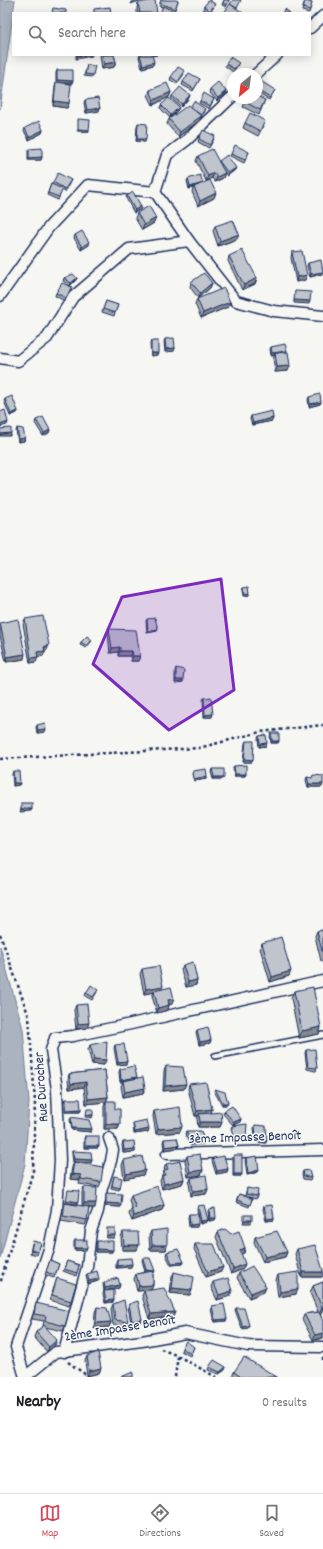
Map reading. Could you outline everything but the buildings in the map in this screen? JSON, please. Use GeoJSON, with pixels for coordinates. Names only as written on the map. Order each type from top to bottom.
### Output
{"type":"FeatureCollection","features":[{"type":"Feature","properties":{"kind":"street"},"geometry":{"type":"LineString","coordinates":[[311,27],[323,16]]}},
{"type":"Feature","properties":{"kind":"street"},"geometry":{"type":"LineString","coordinates":[[263,68],[276,56]]}},
{"type":"Feature","properties":{"kind":"street"},"geometry":{"type":"LineString","coordinates":[[155,192],[167,155],[188,140],[227,102]]}},
{"type":"Feature","properties":{"kind":"street"},"geometry":{"type":"LineString","coordinates":[[0,296],[49,227],[88,185],[155,192],[189,241],[236,301],[274,311],[323,316]]}},
{"type":"Feature","properties":{"kind":"street"},"geometry":{"type":"LineString","coordinates":[[0,358],[18,361],[47,338],[73,297],[129,249],[189,241]]}},
{"type":"Feature","properties":{"kind":"street","name":"Rue Durocher"},"geometry":{"type":"LineString","coordinates":[[25,1377],[16,1347],[49,1249],[57,1210],[60,1160],[57,1089],[51,1050],[55,1038],[73,1036],[131,1024],[323,981]]}},
{"type":"Feature","properties":{"kind":"street"},"geometry":{"type":"LineString","coordinates":[[60,1352],[87,1267],[91,1231],[98,1211],[102,1188],[111,1162],[113,1150],[109,1138]]}},
{"type":"Feature","properties":{"kind":"street","name":"3ème Impasse Benoît"},"geometry":{"type":"LineString","coordinates":[[167,1154],[323,1150]]}},
{"type":"Feature","properties":{"kind":"street","name":"2ème Impasse Benoît"},"geometry":{"type":"LineString","coordinates":[[25,1377],[60,1352],[142,1341],[185,1333],[248,1346],[323,1347]]}},
{"type":"Feature","properties":{"kind":"lane"},"geometry":{"type":"LineString","coordinates":[[215,1056],[323,1036]]}},
{"type":"Feature","properties":{"kind":"path"},"geometry":{"type":"LineString","coordinates":[[0,759],[199,748],[260,732],[323,725]]}},
{"type":"Feature","properties":{"kind":"path"},"geometry":{"type":"LineString","coordinates":[[0,934],[29,1017],[35,1102],[33,1171],[0,1284]]}},
{"type":"Feature","properties":{"kind":"path"},"geometry":{"type":"LineString","coordinates":[[142,1341],[178,1356],[216,1377]]}},
{"type":"Feature","properties":{"kind":"path"},"geometry":{"type":"LineString","coordinates":[[60,1352],[89,1377]]}},
{"type":"Feature","properties":{"kind":"path"},"geometry":{"type":"LineString","coordinates":[[175,1377],[178,1356]]}},
{"type":"Feature","properties":{"kind":"highlighted area"},"geometry":{"type":"Polygon","coordinates":[[[221,579],[234,690],[169,730],[93,664],[122,597],[221,579]]]}},
{"type":"Feature","properties":{"kind":"shaded area"},"geometry":{"type":"Polygon","coordinates":[[[0,0],[15,0],[13,12],[12,12],[12,22],[0,109],[0,0]]]}},
{"type":"Feature","properties":{"kind":"shaded area"},"geometry":{"type":"Polygon","coordinates":[[[0,946],[23,1029],[29,1102],[25,1164],[0,1259],[0,946]]]}}]}
